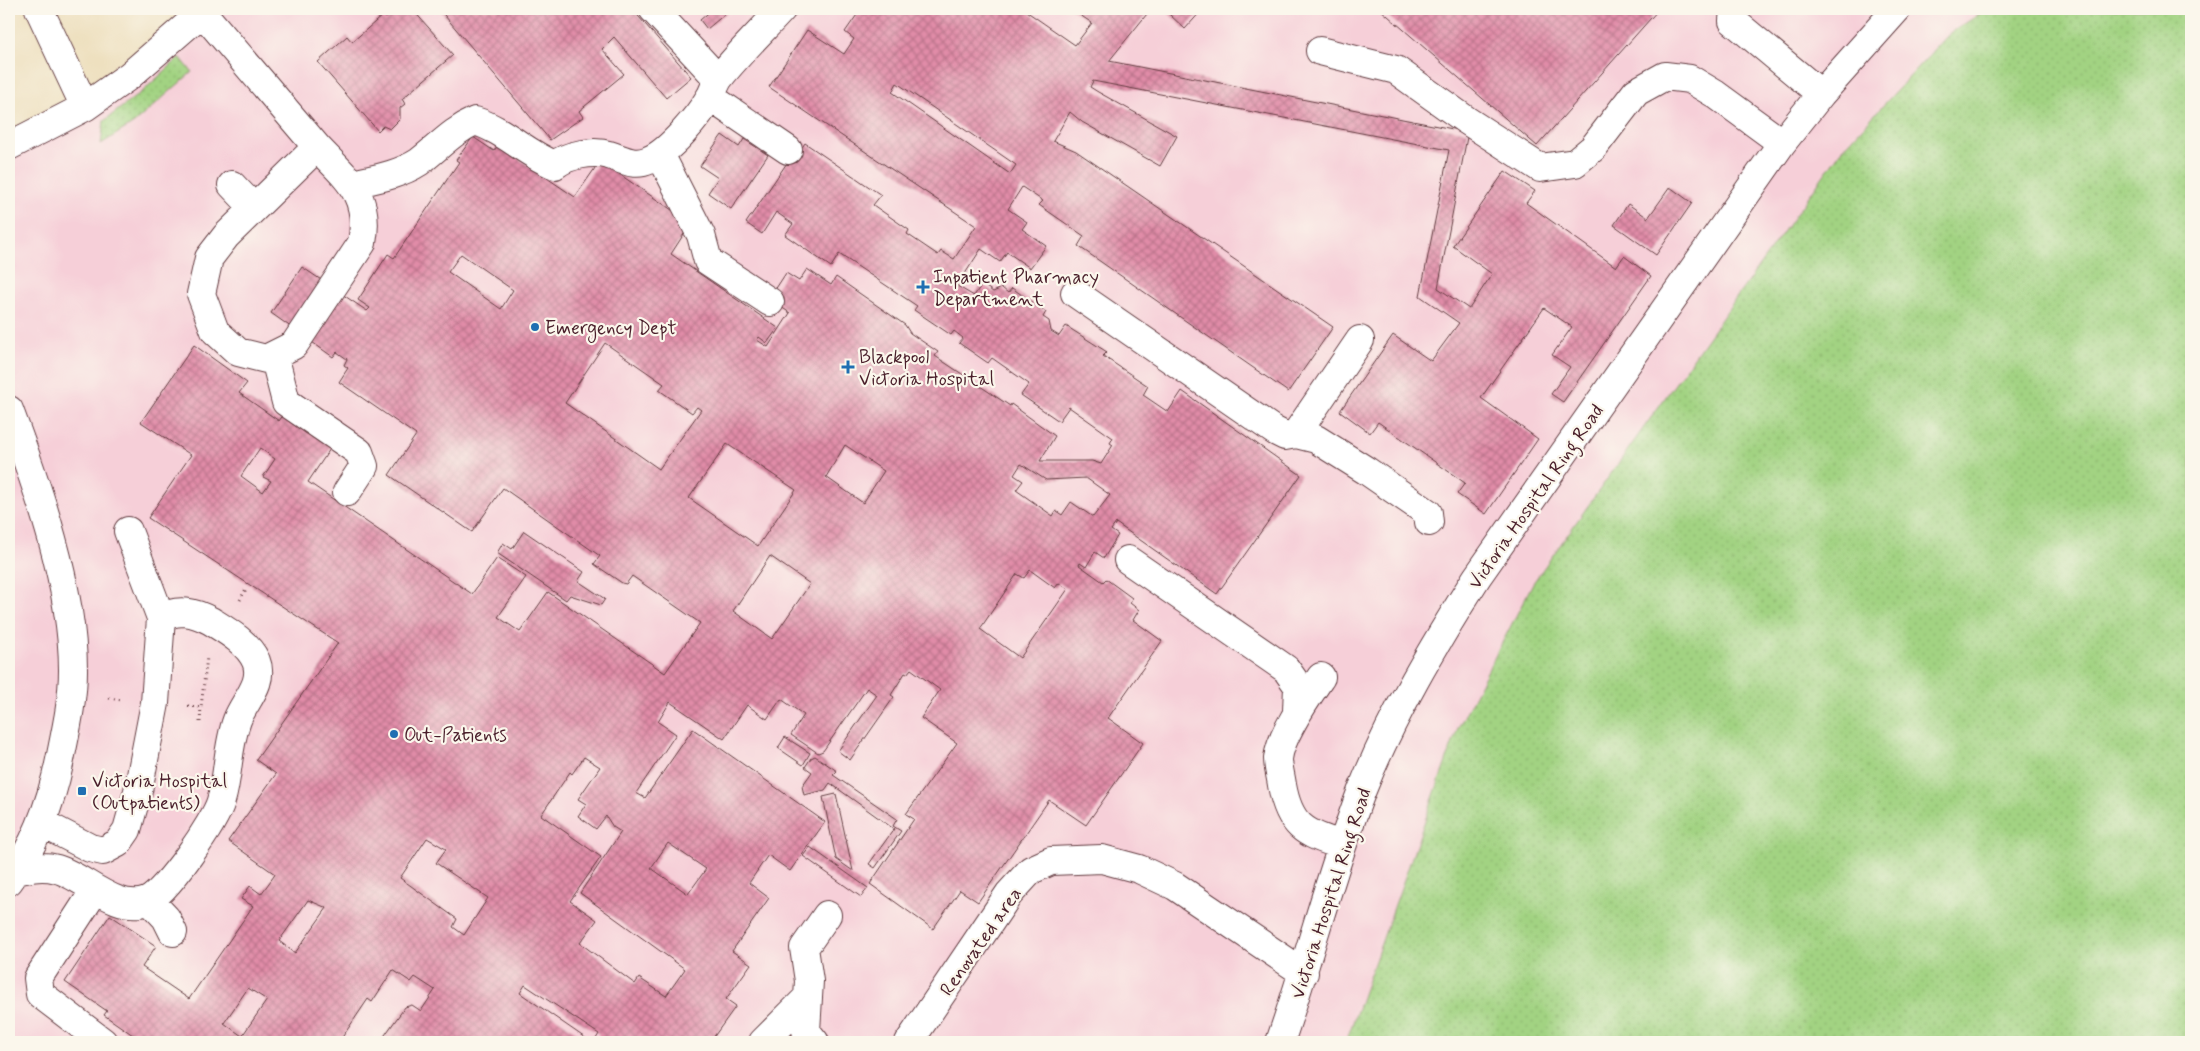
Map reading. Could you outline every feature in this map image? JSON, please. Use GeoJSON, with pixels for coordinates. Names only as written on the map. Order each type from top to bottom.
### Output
{"type":"FeatureCollection","features":[{"type":"Feature","properties":{"kind":"street"},"geometry":{"type":"LineString","coordinates":[[39,9],[85,107]]}},
{"type":"Feature","properties":{"kind":"street"},"geometry":{"type":"LineString","coordinates":[[653,9],[714,88],[788,150]]}},
{"type":"Feature","properties":{"kind":"street"},"geometry":{"type":"LineString","coordinates":[[352,184],[392,174],[418,162],[454,132],[475,121],[488,125],[526,152],[555,166],[563,159],[591,154],[608,154],[638,164],[660,154],[685,130],[714,88],[782,9]]}},
{"type":"Feature","properties":{"kind":"street"},"geometry":{"type":"LineString","coordinates":[[1734,9],[1733,21],[1821,94]]}},
{"type":"Feature","properties":{"kind":"street"},"geometry":{"type":"LineString","coordinates":[[9,146],[85,107],[129,76],[204,10],[317,146],[352,184],[364,208],[365,226],[362,243],[294,345],[266,360],[238,352],[215,331],[201,294],[209,258],[226,236],[317,146]]}},
{"type":"Feature","properties":{"kind":"street","name":"Victoria Hospital Ring Road"},"geometry":{"type":"LineString","coordinates":[[1280,1042],[1304,973],[1342,845],[1363,788],[1397,715],[1431,650],[1477,577],[1782,143],[1882,13]]}},
{"type":"Feature","properties":{"kind":"street"},"geometry":{"type":"LineString","coordinates":[[1320,51],[1396,70],[1466,120],[1540,168],[1575,163],[1593,148],[1636,92],[1665,76],[1690,79],[1715,94],[1782,143]]}},
{"type":"Feature","properties":{"kind":"street"},"geometry":{"type":"LineString","coordinates":[[660,154],[701,235],[708,261],[770,302]]}},
{"type":"Feature","properties":{"kind":"street"},"geometry":{"type":"LineString","coordinates":[[232,185],[254,208]]}},
{"type":"Feature","properties":{"kind":"street"},"geometry":{"type":"LineString","coordinates":[[1075,293],[1275,431],[1285,436],[1296,434],[1316,439],[1367,471],[1428,513],[1430,522]]}},
{"type":"Feature","properties":{"kind":"street"},"geometry":{"type":"LineString","coordinates":[[1296,434],[1360,340]]}},
{"type":"Feature","properties":{"kind":"street"},"geometry":{"type":"LineString","coordinates":[[274,355],[286,402],[359,452],[364,466],[347,492]]}},
{"type":"Feature","properties":{"kind":"street"},"geometry":{"type":"LineString","coordinates":[[9,410],[47,524],[70,624],[73,670],[69,715],[54,789],[42,823],[12,876]]}},
{"type":"Feature","properties":{"kind":"street"},"geometry":{"type":"LineString","coordinates":[[42,823],[90,848],[103,851],[118,843],[127,830],[155,703],[162,618],[128,531]]}},
{"type":"Feature","properties":{"kind":"street"},"geometry":{"type":"LineString","coordinates":[[1128,560],[1286,670],[1298,686],[1298,711]]}},
{"type":"Feature","properties":{"kind":"street"},"geometry":{"type":"LineString","coordinates":[[12,876],[42,866],[59,869],[113,898],[138,903],[149,900],[171,880],[205,831],[220,804],[226,781],[229,744],[238,718],[258,682],[256,662],[246,646],[223,629],[194,613],[172,612],[162,618]]}},
{"type":"Feature","properties":{"kind":"street"},"geometry":{"type":"LineString","coordinates":[[1321,677],[1269,751],[1285,800],[1284,818],[1296,823],[1321,839],[1342,845]]}},
{"type":"Feature","properties":{"kind":"street","name":"Renovated area"},"geometry":{"type":"LineString","coordinates":[[909,1042],[1009,894],[1031,870],[1051,861],[1102,859],[1139,869],[1175,886],[1304,973]]}},
{"type":"Feature","properties":{"kind":"street"},"geometry":{"type":"LineString","coordinates":[[95,890],[38,978],[40,994],[103,1042]]}},
{"type":"Feature","properties":{"kind":"street"},"geometry":{"type":"LineString","coordinates":[[149,900],[166,918],[173,932]]}},
{"type":"Feature","properties":{"kind":"street"},"geometry":{"type":"LineString","coordinates":[[814,1042],[806,1032],[809,981],[804,948],[828,915]]}},
{"type":"Feature","properties":{"kind":"street"},"geometry":{"type":"LineString","coordinates":[[763,1042],[807,998]]}},
{"type":"Feature","properties":{"kind":"path"},"geometry":{"type":"LineString","coordinates":[[155,703],[201,708],[208,656],[246,589]]}},
{"type":"Feature","properties":{"kind":"path"},"geometry":{"type":"LineString","coordinates":[[109,698],[116,699]]}},
{"type":"Feature","properties":{"kind":"shaded area","name":"Blackpool Victoria Hospital"},"geometry":{"type":"Polygon","coordinates":[[[206,9],[1987,9],[1949,34],[1841,152],[1533,583],[1458,728],[1346,1042],[9,1042],[9,146],[206,9]]]}},
{"type":"Feature","properties":{"kind":"green space"},"geometry":{"type":"Polygon","coordinates":[[[1987,9],[2191,9],[2191,1042],[1346,1042],[1458,728],[1533,583],[1841,151],[1949,34],[1987,9]]]}},
{"type":"Feature","properties":{"kind":"green space"},"geometry":{"type":"Polygon","coordinates":[[[180,57],[192,72],[134,123],[101,144],[104,121],[144,90],[180,57]]]}},
{"type":"Feature","properties":{"kind":"building"},"geometry":{"type":"Polygon","coordinates":[[[395,9],[412,9],[453,55],[402,99],[405,104],[400,108],[400,119],[390,129],[383,126],[378,131],[318,62],[347,36],[352,42],[383,15],[386,18],[395,9]]]}},
{"type":"Feature","properties":{"kind":"building"},"geometry":{"type":"Polygon","coordinates":[[[439,9],[632,9],[691,77],[666,98],[614,37],[602,49],[624,74],[579,111],[583,117],[550,140],[439,9]]]}},
{"type":"Feature","properties":{"kind":"building"},"geometry":{"type":"Polygon","coordinates":[[[713,9],[731,9],[707,29],[700,20],[713,9]]]}},
{"type":"Feature","properties":{"kind":"building"},"geometry":{"type":"Polygon","coordinates":[[[861,9],[1023,9],[1075,45],[1092,23],[1071,9],[1151,9],[1109,61],[1468,132],[1438,288],[1469,309],[1492,274],[1453,246],[1505,171],[1535,191],[1526,203],[1616,267],[1624,256],[1651,276],[1563,402],[1551,394],[1570,367],[1552,355],[1572,327],[1544,308],[1481,398],[1538,439],[1486,514],[1457,494],[1465,483],[1378,422],[1370,433],[1340,411],[1393,335],[1431,361],[1459,323],[1420,296],[1449,150],[1093,81],[1090,87],[1177,136],[1160,166],[1082,122],[1070,112],[1053,141],[1076,151],[1333,327],[1288,392],[1078,246],[1084,236],[1039,205],[1043,201],[1022,187],[1008,209],[1027,222],[1022,229],[1046,246],[1030,268],[1007,252],[1000,262],[981,249],[957,286],[974,296],[982,284],[993,292],[1002,288],[1008,293],[1012,288],[1046,312],[1043,317],[1049,321],[1051,331],[1059,336],[1066,326],[1107,352],[1103,356],[1148,386],[1143,395],[1168,412],[1182,391],[1301,475],[1217,594],[1116,523],[1111,530],[1118,535],[1104,558],[1095,552],[1086,567],[1080,563],[1079,565],[1103,582],[1106,579],[1132,598],[1130,603],[1139,610],[1133,620],[1162,641],[1108,718],[1143,743],[1086,825],[1049,800],[978,902],[960,890],[933,929],[870,884],[914,819],[906,814],[957,743],[921,718],[940,690],[911,669],[907,674],[905,673],[891,695],[894,697],[850,760],[838,751],[877,695],[867,688],[823,751],[818,753],[791,735],[804,715],[781,699],[767,719],[747,705],[724,739],[670,702],[658,722],[676,734],[636,793],[645,798],[693,729],[825,822],[790,871],[768,855],[749,883],[769,898],[732,951],[751,964],[726,999],[736,1006],[710,1042],[594,1042],[599,1034],[525,985],[520,993],[591,1042],[380,1042],[405,1007],[412,1005],[421,1011],[435,990],[415,977],[411,982],[393,970],[372,1002],[368,999],[339,1042],[143,1042],[104,1015],[107,1011],[65,982],[110,915],[156,946],[142,967],[189,999],[253,906],[241,899],[250,886],[261,894],[274,876],[275,874],[228,841],[276,774],[256,760],[338,643],[148,518],[191,455],[141,422],[194,345],[247,383],[239,393],[279,421],[288,408],[336,440],[308,482],[472,594],[497,558],[526,577],[498,617],[520,632],[548,592],[665,673],[700,623],[632,576],[626,584],[622,583],[594,564],[600,556],[503,488],[472,532],[389,475],[416,435],[339,382],[348,368],[344,365],[347,359],[337,352],[333,357],[271,313],[302,267],[367,311],[370,308],[358,300],[388,254],[394,258],[459,162],[456,160],[473,137],[494,151],[498,145],[575,197],[600,161],[691,223],[671,254],[778,328],[767,343],[759,337],[757,340],[768,347],[790,313],[769,299],[786,273],[799,281],[807,269],[831,285],[836,277],[905,325],[910,333],[938,352],[935,356],[1010,406],[1011,404],[1055,436],[1040,461],[1092,461],[1101,464],[1113,445],[1110,443],[1113,438],[1069,407],[1059,421],[1021,395],[1029,384],[992,358],[988,363],[959,343],[963,338],[954,331],[951,335],[914,310],[917,306],[839,254],[831,267],[785,235],[793,224],[776,212],[762,234],[746,223],[791,157],[794,159],[805,143],[881,195],[873,205],[909,230],[907,234],[938,255],[941,251],[954,259],[976,226],[769,87],[807,30],[844,54],[854,39],[845,32],[861,9]],[[897,83],[892,92],[1010,174],[1016,165],[897,83]],[[461,254],[448,272],[501,309],[513,290],[461,254]],[[605,343],[565,403],[659,469],[701,410],[697,407],[692,413],[659,390],[664,384],[605,343]],[[727,444],[689,498],[758,546],[796,490],[727,444]],[[845,445],[826,477],[863,503],[884,471],[845,445]],[[260,448],[241,476],[263,492],[271,481],[263,477],[275,459],[260,448]],[[1021,464],[1014,475],[1023,481],[1016,490],[1053,516],[1056,511],[1062,515],[1071,502],[1093,517],[1110,495],[1086,478],[1046,480],[1021,464]],[[770,556],[733,611],[772,639],[810,584],[770,556]],[[1030,570],[1024,578],[1017,574],[980,629],[1020,658],[1068,589],[1059,583],[1055,588],[1030,570]],[[584,757],[572,774],[570,772],[541,815],[601,857],[570,901],[597,920],[580,943],[635,984],[639,978],[666,996],[685,969],[580,893],[621,832],[613,827],[606,816],[596,829],[578,816],[586,804],[578,799],[600,767],[584,757]],[[427,838],[400,878],[457,919],[453,927],[464,935],[488,898],[436,863],[446,849],[427,838]],[[668,843],[651,868],[688,894],[706,869],[668,843]],[[308,900],[279,941],[295,953],[327,908],[308,900]],[[248,988],[224,1023],[242,1036],[267,1000],[248,988]]]}},
{"type":"Feature","properties":{"kind":"building"},"geometry":{"type":"Polygon","coordinates":[[[1175,9],[1203,9],[1185,29],[1169,14],[1175,9]]]}},
{"type":"Feature","properties":{"kind":"building"},"geometry":{"type":"Polygon","coordinates":[[[1380,9],[1659,9],[1537,146],[1380,9]]]}},
{"type":"Feature","properties":{"kind":"building"},"geometry":{"type":"Polygon","coordinates":[[[722,135],[739,147],[744,139],[768,155],[731,209],[708,193],[718,178],[700,166],[722,135]]]}},
{"type":"Feature","properties":{"kind":"building"},"geometry":{"type":"Polygon","coordinates":[[[1670,187],[1692,203],[1656,255],[1614,225],[1628,204],[1648,218],[1670,187]]]}},
{"type":"Feature","properties":{"kind":"building"},"geometry":{"type":"Polygon","coordinates":[[[524,531],[584,572],[578,581],[605,599],[601,605],[570,595],[566,600],[497,553],[503,543],[512,549],[524,531]]]}},
{"type":"Feature","properties":{"kind":"building"},"geometry":{"type":"Polygon","coordinates":[[[785,737],[810,753],[803,765],[778,748],[785,737]]]}},
{"type":"Feature","properties":{"kind":"building"},"geometry":{"type":"Polygon","coordinates":[[[815,756],[837,771],[833,775],[897,819],[893,826],[901,831],[875,868],[869,864],[894,829],[830,783],[825,790],[804,795],[802,786],[812,772],[805,767],[811,758],[815,756]]]}},
{"type":"Feature","properties":{"kind":"building"},"geometry":{"type":"Polygon","coordinates":[[[836,794],[853,871],[836,859],[823,797],[836,794]]]}},
{"type":"Feature","properties":{"kind":"building"},"geometry":{"type":"Polygon","coordinates":[[[810,847],[868,888],[861,897],[803,856],[810,847]]]}},
{"type":"Feature","properties":{"kind":"place","name":"Inpatient Pharmacy Department"},"geometry":{"type":"Point","coordinates":[923,287]}},
{"type":"Feature","properties":{"kind":"place","name":"Emergency Dept"},"geometry":{"type":"Point","coordinates":[535,327]}},
{"type":"Feature","properties":{"kind":"place","name":"Blackpool Victoria Hospital"},"geometry":{"type":"Point","coordinates":[848,367]}},
{"type":"Feature","properties":{"kind":"place","name":"Out-Patients"},"geometry":{"type":"Point","coordinates":[394,734]}},
{"type":"Feature","properties":{"kind":"place","name":"Victoria Hospital (Outpatients)"},"geometry":{"type":"Point","coordinates":[82,791]}}]}
